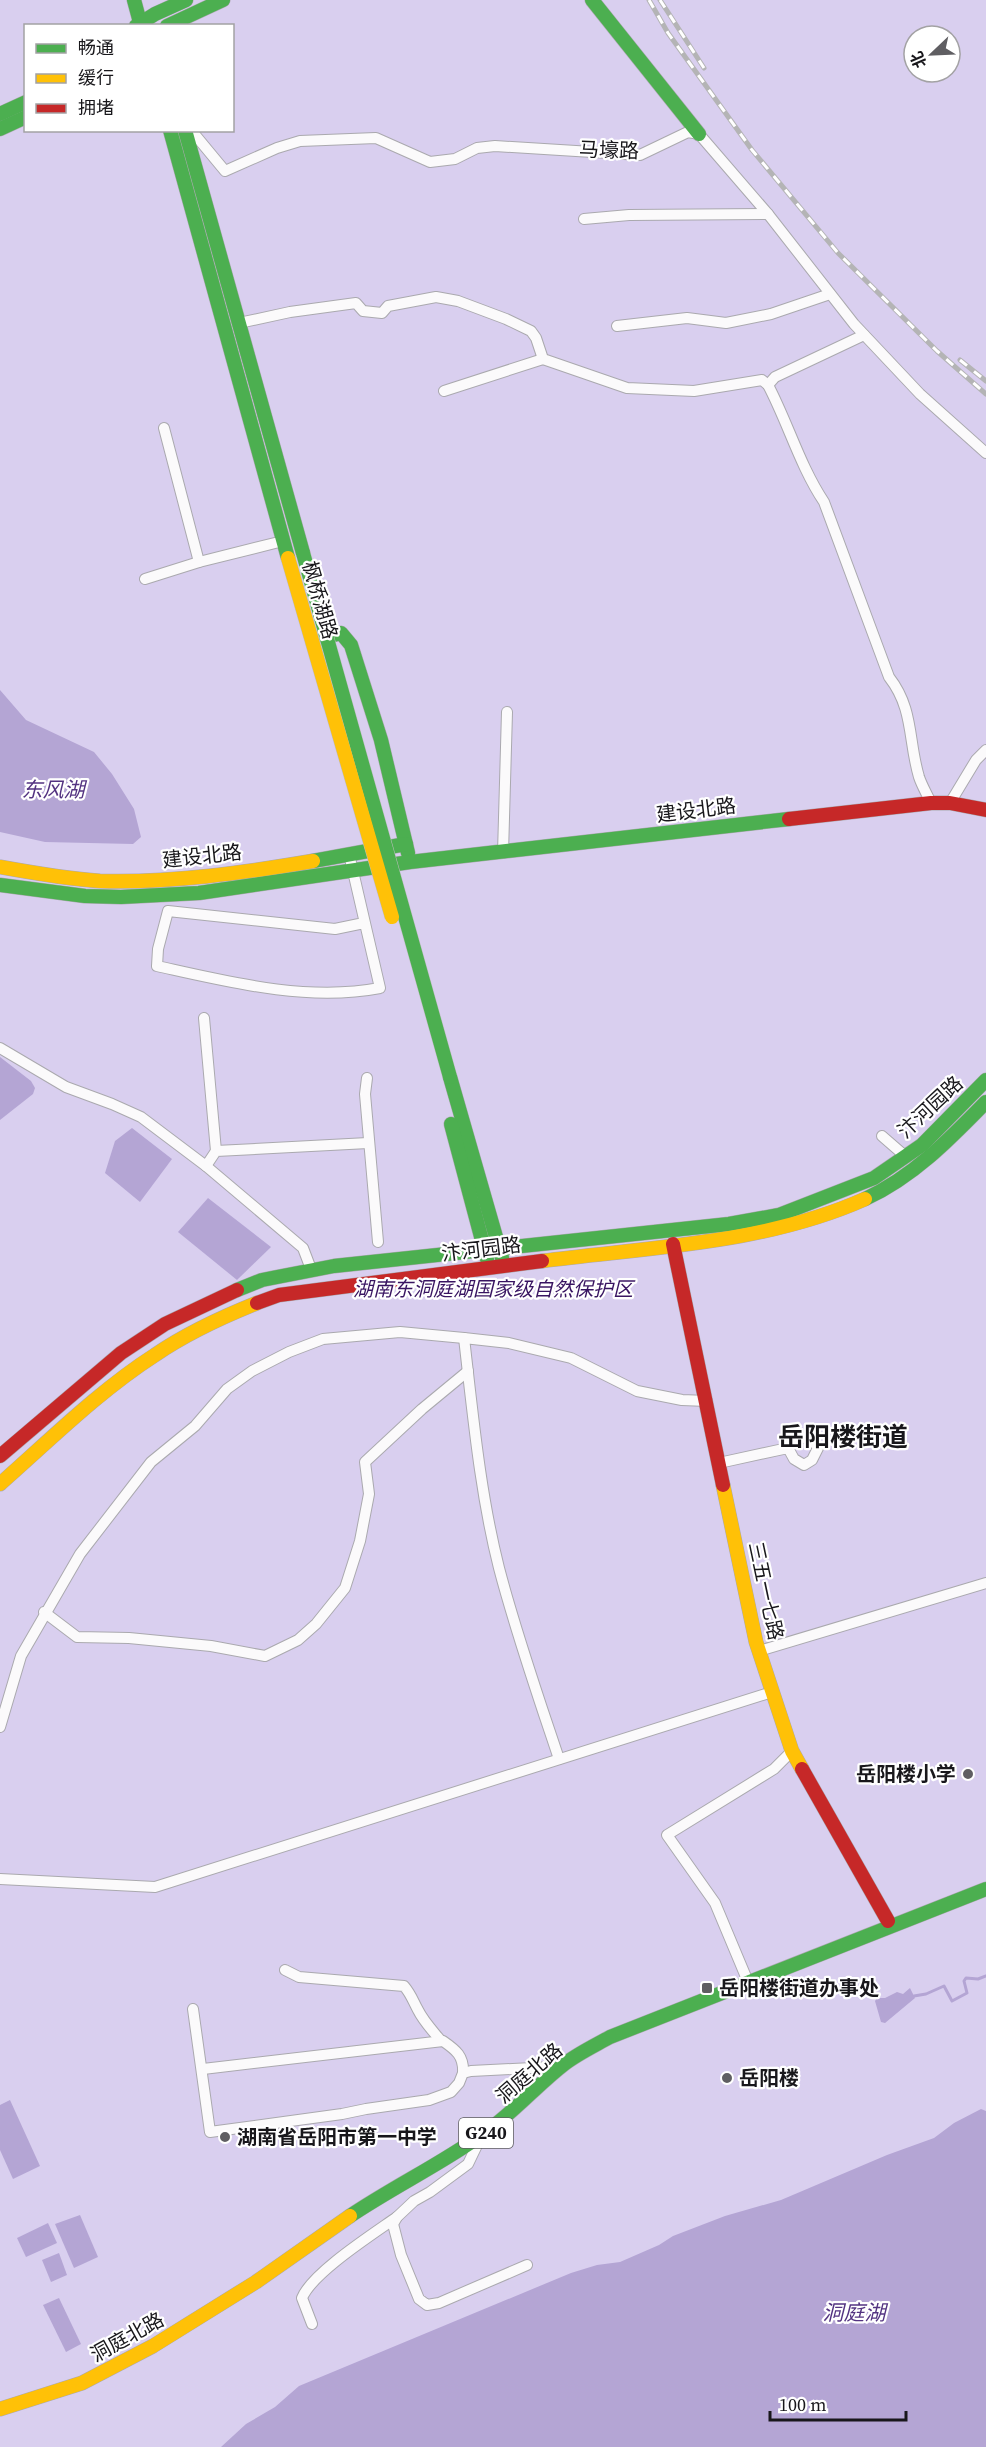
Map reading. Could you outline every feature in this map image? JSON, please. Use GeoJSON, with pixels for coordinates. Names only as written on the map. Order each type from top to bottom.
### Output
{"type":"FeatureCollection","features":[{"type":"Feature","properties":{"kind":"main road"},"geometry":{"type":"LineString","coordinates":[[134,0],[140,24],[155,13],[186,0]]}},
{"type":"Feature","properties":{"kind":"main road"},"geometry":{"type":"LineString","coordinates":[[592,0],[699,134]]}},
{"type":"Feature","properties":{"kind":"main road"},"geometry":{"type":"LineString","coordinates":[[170,24],[218,2]]}},
{"type":"Feature","properties":{"kind":"main road"},"geometry":{"type":"LineString","coordinates":[[198,24],[218,2]]}},
{"type":"Feature","properties":{"kind":"main road"},"geometry":{"type":"LineString","coordinates":[[0,114],[24,103]]}},
{"type":"Feature","properties":{"kind":"main road"},"geometry":{"type":"LineString","coordinates":[[0,129],[24,118]]}},
{"type":"Feature","properties":{"kind":"main road","name":"枫桥湖路"},"geometry":{"type":"LineString","coordinates":[[171,132],[283,541],[444,1078]]}},
{"type":"Feature","properties":{"kind":"main road","name":"枫桥湖路"},"geometry":{"type":"LineString","coordinates":[[186,132],[326,637],[444,1078]]}},
{"type":"Feature","properties":{"kind":"main road"},"geometry":{"type":"LineString","coordinates":[[326,637],[341,633],[351,645],[381,740],[410,862]]}},
{"type":"Feature","properties":{"kind":"main road","name":"建设北路"},"geometry":{"type":"LineString","coordinates":[[0,885],[85,896],[161,896],[199,893],[410,862],[931,803],[950,803],[986,810]]}},
{"type":"Feature","properties":{"kind":"main road","name":"建设北路"},"geometry":{"type":"LineString","coordinates":[[0,867],[75,879],[149,880],[262,869],[406,844]]}},
{"type":"Feature","properties":{"kind":"main road"},"geometry":{"type":"LineString","coordinates":[[444,1078],[492,1248],[505,1266]]}},
{"type":"Feature","properties":{"kind":"main road","name":"汴河园路"},"geometry":{"type":"LineString","coordinates":[[0,1456],[121,1353],[165,1324],[213,1300],[262,1280],[311,1269],[729,1224],[779,1215],[873,1178],[922,1145],[986,1080]]}},
{"type":"Feature","properties":{"kind":"main road","name":"汴河园路"},"geometry":{"type":"LineString","coordinates":[[0,1484],[137,1367],[200,1327],[235,1311],[279,1295],[788,1227],[827,1215],[873,1196],[914,1170],[942,1148],[986,1102]]}},
{"type":"Feature","properties":{"kind":"main road"},"geometry":{"type":"LineString","coordinates":[[614,1235],[606,1239],[607,1247],[616,1251]]}},
{"type":"Feature","properties":{"kind":"main road","name":"三五一七路"},"geometry":{"type":"LineString","coordinates":[[673,1244],[759,1652],[792,1751],[888,1921]]}},
{"type":"Feature","properties":{"kind":"main road"},"geometry":{"type":"LineString","coordinates":[[489,1267],[492,1248]]}},
{"type":"Feature","properties":{"kind":"main road","name":"洞庭北路"},"geometry":{"type":"LineString","coordinates":[[0,2403],[74,2381],[129,2354],[264,2271],[367,2198],[481,2124],[504,2108],[551,2067],[625,2025],[986,1882]]}},
{"type":"Feature","properties":{"kind":"main road","name":"洞庭北路"},"geometry":{"type":"LineString","coordinates":[[0,2409],[82,2383],[125,2362],[256,2282],[381,2195],[481,2136],[504,2119],[515,2106],[564,2064],[610,2037],[986,1889]]}},
{"type":"Feature","properties":{"kind":"street","name":"马壕路"},"geometry":{"type":"LineString","coordinates":[[193,132],[225,171],[277,148],[300,141],[376,138],[430,162],[455,159],[477,148],[495,146],[640,155],[688,132],[699,134]]}},
{"type":"Feature","properties":{"kind":"street"},"geometry":{"type":"LineString","coordinates":[[699,134],[768,214],[864,335],[920,394],[986,453]]}},
{"type":"Feature","properties":{"kind":"street"},"geometry":{"type":"LineString","coordinates":[[584,219],[660,214],[768,214]]}},
{"type":"Feature","properties":{"kind":"street"},"geometry":{"type":"LineString","coordinates":[[617,326],[687,318],[726,323],[771,314],[830,294]]}},
{"type":"Feature","properties":{"kind":"street"},"geometry":{"type":"LineString","coordinates":[[239,323],[290,312],[356,303],[363,311],[382,313],[388,306],[436,297],[458,301],[506,319],[531,332],[536,338],[543,359]]}},
{"type":"Feature","properties":{"kind":"street"},"geometry":{"type":"LineString","coordinates":[[768,385],[775,377],[864,335]]}},
{"type":"Feature","properties":{"kind":"street"},"geometry":{"type":"LineString","coordinates":[[444,391],[543,359],[627,388],[694,391],[762,380],[768,385],[781,409],[812,484],[824,502],[889,677],[901,691],[909,717],[919,778],[931,803]]}},
{"type":"Feature","properties":{"kind":"street"},"geometry":{"type":"LineString","coordinates":[[164,428],[199,562]]}},
{"type":"Feature","properties":{"kind":"street"},"geometry":{"type":"LineString","coordinates":[[146,579],[199,562],[283,541]]}},
{"type":"Feature","properties":{"kind":"street"},"geometry":{"type":"LineString","coordinates":[[502,853],[507,712]]}},
{"type":"Feature","properties":{"kind":"street"},"geometry":{"type":"LineString","coordinates":[[950,803],[976,760],[986,750]]}},
{"type":"Feature","properties":{"kind":"street"},"geometry":{"type":"LineString","coordinates":[[349,854],[380,988],[365,991],[288,992],[157,966],[158,949],[168,911],[334,929],[364,923]]}},
{"type":"Feature","properties":{"kind":"street"},"geometry":{"type":"LineString","coordinates":[[204,1018],[216,1151],[206,1166]]}},
{"type":"Feature","properties":{"kind":"street"},"geometry":{"type":"LineString","coordinates":[[0,1048],[66,1087],[141,1117],[206,1166],[303,1248],[311,1269]]}},
{"type":"Feature","properties":{"kind":"street"},"geometry":{"type":"LineString","coordinates":[[368,1078],[365,1094],[378,1242]]}},
{"type":"Feature","properties":{"kind":"street"},"geometry":{"type":"LineString","coordinates":[[882,1136],[905,1156]]}},
{"type":"Feature","properties":{"kind":"street"},"geometry":{"type":"LineString","coordinates":[[216,1151],[368,1143]]}},
{"type":"Feature","properties":{"kind":"street"},"geometry":{"type":"LineString","coordinates":[[0,1727],[21,1656],[80,1554],[151,1462],[195,1426],[227,1389],[252,1371],[289,1352],[323,1339],[400,1332],[509,1342],[571,1358],[637,1391],[682,1400],[707,1401]]}},
{"type":"Feature","properties":{"kind":"street"},"geometry":{"type":"LineString","coordinates":[[464,1338],[482,1487],[499,1567],[528,1666],[559,1759]]}},
{"type":"Feature","properties":{"kind":"street"},"geometry":{"type":"LineString","coordinates":[[45,1612],[77,1637],[129,1638],[211,1646],[265,1656],[298,1640],[316,1624],[345,1588],[360,1541],[369,1494],[365,1461],[468,1371]]}},
{"type":"Feature","properties":{"kind":"street"},"geometry":{"type":"LineString","coordinates":[[719,1463],[788,1448]]}},
{"type":"Feature","properties":{"kind":"street"},"geometry":{"type":"LineString","coordinates":[[759,1652],[986,1583]]}},
{"type":"Feature","properties":{"kind":"street"},"geometry":{"type":"LineString","coordinates":[[0,1879],[155,1887],[772,1692]]}},
{"type":"Feature","properties":{"kind":"street"},"geometry":{"type":"LineString","coordinates":[[746,1977],[715,1903],[667,1835],[774,1770],[792,1751]]}},
{"type":"Feature","properties":{"kind":"street"},"geometry":{"type":"LineString","coordinates":[[193,2009],[203,2068],[210,2132],[429,2100],[451,2092],[459,2083],[463,2065],[458,2051],[441,2041],[427,2025],[417,2010],[412,1995],[404,1986],[299,1977],[285,1970]]}},
{"type":"Feature","properties":{"kind":"street"},"geometry":{"type":"LineString","coordinates":[[203,2068],[441,2041]]}},
{"type":"Feature","properties":{"kind":"street"},"geometry":{"type":"LineString","coordinates":[[463,2073],[508,2068],[551,2067]]}},
{"type":"Feature","properties":{"kind":"street"},"geometry":{"type":"LineString","coordinates":[[312,2324],[302,2298],[305,2290],[323,2272],[397,2217],[414,2201],[430,2193],[468,2164],[481,2136]]}},
{"type":"Feature","properties":{"kind":"street"},"geometry":{"type":"LineString","coordinates":[[397,2217],[393,2224],[401,2255],[419,2299],[427,2305],[439,2303],[527,2265]]}},
{"type":"Feature","properties":{"kind":"green space","name":"湖南东洞庭湖国家级自然保护区"},"geometry":{"type":"Polygon","coordinates":[[[0,0],[986,0],[986,2447],[0,2447],[0,0]]]}},
{"type":"Feature","properties":{"kind":"water","name":"东风湖"},"geometry":{"type":"Polygon","coordinates":[[[0,690],[26,720],[94,752],[112,774],[134,809],[141,837],[133,844],[45,842],[0,832],[0,690]]]}},
{"type":"Feature","properties":{"kind":"water"},"geometry":{"type":"Polygon","coordinates":[[[0,1057],[31,1081],[35,1088],[33,1094],[0,1120],[0,1057]]]}},
{"type":"Feature","properties":{"kind":"water"},"geometry":{"type":"Polygon","coordinates":[[[132,1128],[172,1159],[140,1202],[105,1173],[115,1141],[132,1128]]]}},
{"type":"Feature","properties":{"kind":"water"},"geometry":{"type":"Polygon","coordinates":[[[208,1198],[271,1247],[237,1280],[178,1232],[208,1198]]]}},
{"type":"Feature","properties":{"kind":"water"},"geometry":{"type":"Polygon","coordinates":[[[910,1988],[915,1998],[885,2023],[881,2022],[875,2001],[877,1998],[885,1998],[897,1992],[903,1994],[910,1988]]]}},
{"type":"Feature","properties":{"kind":"water"},"geometry":{"type":"Polygon","coordinates":[[[10,2100],[40,2166],[13,2179],[0,2150],[0,2105],[10,2100]]]}},
{"type":"Feature","properties":{"kind":"water","name":"洞庭湖"},"geometry":{"type":"Polygon","coordinates":[[[981,2109],[986,2111],[986,2447],[221,2447],[246,2424],[275,2407],[299,2386],[571,2273],[597,2265],[620,2262],[659,2245],[673,2236],[725,2216],[781,2200],[887,2155],[934,2138],[954,2123],[981,2109]]]}},
{"type":"Feature","properties":{"kind":"water"},"geometry":{"type":"Polygon","coordinates":[[[80,2215],[98,2257],[74,2268],[55,2224],[80,2215]]]}},
{"type":"Feature","properties":{"kind":"water"},"geometry":{"type":"Polygon","coordinates":[[[48,2223],[57,2243],[26,2257],[17,2238],[48,2223]]]}},
{"type":"Feature","properties":{"kind":"water"},"geometry":{"type":"Polygon","coordinates":[[[59,2253],[67,2275],[51,2282],[42,2260],[59,2253]]]}},
{"type":"Feature","properties":{"kind":"water"},"geometry":{"type":"Polygon","coordinates":[[[59,2298],[81,2344],[66,2352],[43,2305],[59,2298]]]}},
{"type":"Feature","properties":{"kind":"waterway"},"geometry":{"type":"LineString","coordinates":[[914,1996],[926,1994],[944,1986],[952,2001],[967,1993],[964,1981],[966,1978],[978,1979],[986,1976]]}},
{"type":"Feature","properties":{"kind":"railway"},"geometry":{"type":"LineString","coordinates":[[649,0],[668,33],[752,150],[838,253],[937,351],[986,394]]}},
{"type":"Feature","properties":{"kind":"railway"},"geometry":{"type":"LineString","coordinates":[[660,0],[704,68]]}},
{"type":"Feature","properties":{"kind":"railway"},"geometry":{"type":"LineString","coordinates":[[960,360],[986,381]]}},
{"type":"Feature","properties":{"kind":"traffic: fast"},"geometry":{"type":"LineString","coordinates":[[134,0],[140,24]]}},
{"type":"Feature","properties":{"kind":"traffic: fast"},"geometry":{"type":"LineString","coordinates":[[139,24],[186,0]]}},
{"type":"Feature","properties":{"kind":"traffic: fast"},"geometry":{"type":"LineString","coordinates":[[171,24],[223,0]]}},
{"type":"Feature","properties":{"kind":"traffic: fast"},"geometry":{"type":"LineString","coordinates":[[592,0],[699,134]]}},
{"type":"Feature","properties":{"kind":"traffic: fast"},"geometry":{"type":"LineString","coordinates":[[0,114],[24,103]]}},
{"type":"Feature","properties":{"kind":"traffic: fast"},"geometry":{"type":"LineString","coordinates":[[0,129],[24,118]]}},
{"type":"Feature","properties":{"kind":"traffic: fast"},"geometry":{"type":"LineString","coordinates":[[171,132],[288,558]]}},
{"type":"Feature","properties":{"kind":"traffic: fast"},"geometry":{"type":"LineString","coordinates":[[186,132],[303,553]]}},
{"type":"Feature","properties":{"kind":"traffic: fast"},"geometry":{"type":"LineString","coordinates":[[303,553],[450,1077]]}},
{"type":"Feature","properties":{"kind":"traffic: fast"},"geometry":{"type":"LineString","coordinates":[[326,637],[341,633],[351,645],[381,740],[408,853]]}},
{"type":"Feature","properties":{"kind":"traffic: fast"},"geometry":{"type":"LineString","coordinates":[[0,885],[85,896],[121,897],[199,893],[410,862],[789,819]]}},
{"type":"Feature","properties":{"kind":"traffic: fast"},"geometry":{"type":"LineString","coordinates":[[313,861],[406,844]]}},
{"type":"Feature","properties":{"kind":"traffic: fast"},"geometry":{"type":"LineString","coordinates":[[450,1077],[502,1258]]}},
{"type":"Feature","properties":{"kind":"traffic: fast"},"geometry":{"type":"LineString","coordinates":[[237,1290],[262,1280],[334,1266],[729,1224],[779,1215],[874,1178],[922,1145],[986,1080]]}},
{"type":"Feature","properties":{"kind":"traffic: fast"},"geometry":{"type":"LineString","coordinates":[[865,1199],[899,1180],[930,1156],[986,1102]]}},
{"type":"Feature","properties":{"kind":"traffic: fast"},"geometry":{"type":"LineString","coordinates":[[451,1124],[487,1259]]}},
{"type":"Feature","properties":{"kind":"traffic: fast"},"geometry":{"type":"LineString","coordinates":[[350,2216],[483,2134],[563,2065],[610,2037],[986,1889]]}},
{"type":"Feature","properties":{"kind":"traffic: slow"},"geometry":{"type":"LineString","coordinates":[[288,558],[392,917]]}},
{"type":"Feature","properties":{"kind":"traffic: slow"},"geometry":{"type":"LineString","coordinates":[[0,867],[75,879],[127,881],[207,876],[313,861]]}},
{"type":"Feature","properties":{"kind":"traffic: slow"},"geometry":{"type":"LineString","coordinates":[[542,1261],[747,1235],[827,1214],[865,1199]]}},
{"type":"Feature","properties":{"kind":"traffic: slow"},"geometry":{"type":"LineString","coordinates":[[0,1484],[75,1416],[134,1369],[192,1333],[257,1303]]}},
{"type":"Feature","properties":{"kind":"traffic: slow"},"geometry":{"type":"LineString","coordinates":[[723,1485],[756,1642],[792,1751],[802,1769]]}},
{"type":"Feature","properties":{"kind":"traffic: slow"},"geometry":{"type":"LineString","coordinates":[[0,2409],[82,2383],[153,2346],[256,2282],[350,2216]]}},
{"type":"Feature","properties":{"kind":"traffic: jam"},"geometry":{"type":"LineString","coordinates":[[789,819],[931,803],[950,803],[986,810]]}},
{"type":"Feature","properties":{"kind":"traffic: jam"},"geometry":{"type":"LineString","coordinates":[[673,1244],[723,1485]]}},
{"type":"Feature","properties":{"kind":"traffic: jam"},"geometry":{"type":"LineString","coordinates":[[257,1303],[279,1295],[542,1261]]}},
{"type":"Feature","properties":{"kind":"traffic: jam"},"geometry":{"type":"LineString","coordinates":[[0,1456],[121,1353],[165,1324],[237,1290]]}},
{"type":"Feature","properties":{"kind":"traffic: jam"},"geometry":{"type":"LineString","coordinates":[[802,1769],[888,1921]]}},
{"type":"Feature","properties":{"kind":"place","name":"岳阳楼小学"},"geometry":{"type":"Point","coordinates":[968,1774]}},
{"type":"Feature","properties":{"kind":"place","name":"岳阳楼街道办事处"},"geometry":{"type":"Point","coordinates":[707,1988]}},
{"type":"Feature","properties":{"kind":"place","name":"岳阳楼"},"geometry":{"type":"Point","coordinates":[727,2078]}},
{"type":"Feature","properties":{"kind":"place","name":"湖南省岳阳市第一中学"},"geometry":{"type":"Point","coordinates":[225,2137]}},
{"type":"Feature","properties":{"kind":"district","name":"岳阳楼街道"},"geometry":{"type":"Point","coordinates":[843,1437]}}]}
